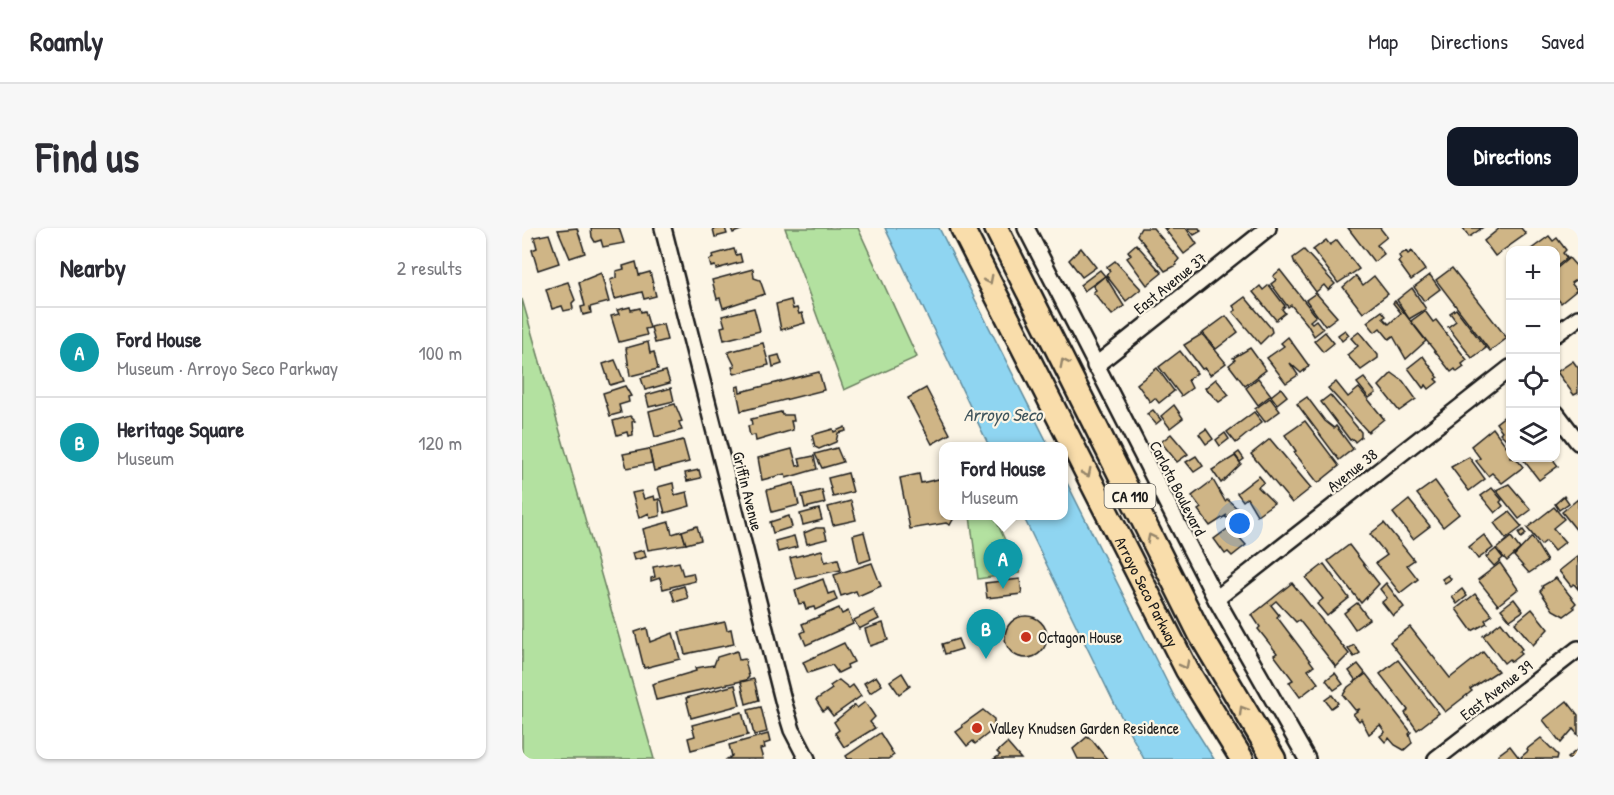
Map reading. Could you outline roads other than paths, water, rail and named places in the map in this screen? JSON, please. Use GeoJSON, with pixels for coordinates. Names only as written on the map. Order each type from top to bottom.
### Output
{"type":"FeatureCollection","features":[{"type":"Feature","properties":{"kind":"highway","name":"Arroyo Seco Parkway"},"geometry":{"type":"LineString","coordinates":[[962,228],[1187,670],[1242,759]]}},
{"type":"Feature","properties":{"kind":"highway","name":"Arroyo Seco Parkway"},"geometry":{"type":"LineString","coordinates":[[996,228],[1201,636],[1274,759]]}},
{"type":"Feature","properties":{"kind":"street","name":"Griffin Avenue"},"geometry":{"type":"LineString","coordinates":[[663,228],[784,704],[792,730],[807,759]]}},
{"type":"Feature","properties":{"kind":"street","name":"Carlota Boulevard"},"geometry":{"type":"LineString","coordinates":[[1026,228],[1216,600],[1307,759]]}},
{"type":"Feature","properties":{"kind":"street","name":"East Avenue 37"},"geometry":{"type":"LineString","coordinates":[[1095,366],[1268,228]]}},
{"type":"Feature","properties":{"kind":"street"},"geometry":{"type":"LineString","coordinates":[[1560,331],[1578,318]]}},
{"type":"Feature","properties":{"kind":"street","name":"Avenue 38"},"geometry":{"type":"LineString","coordinates":[[1216,600],[1506,371]]}},
{"type":"Feature","properties":{"kind":"street"},"geometry":{"type":"LineString","coordinates":[[1560,418],[1578,442]]}},
{"type":"Feature","properties":{"kind":"street","name":"East Avenue 39"},"geometry":{"type":"LineString","coordinates":[[1436,759],[1578,649]]}},
{"type":"Feature","properties":{"kind":"water","name":"Arroyo Seco"},"geometry":{"type":"Polygon","coordinates":[[[885,228],[939,228],[1047,442],[987,442],[885,228]]]}},
{"type":"Feature","properties":{"kind":"water"},"geometry":{"type":"Polygon","coordinates":[[[1068,485],[1174,696],[1214,759],[1144,759],[1115,705],[1025,520],[1068,520],[1068,485]]]}},
{"type":"Feature","properties":{"kind":"place","name":"Ford House"},"geometry":{"type":"Point","coordinates":[1003,589]}},
{"type":"Feature","properties":{"kind":"place","name":"Octagon House"},"geometry":{"type":"Point","coordinates":[1026,637]}},
{"type":"Feature","properties":{"kind":"place","name":"Heritage Square"},"geometry":{"type":"Point","coordinates":[986,659]}},
{"type":"Feature","properties":{"kind":"place","name":"Valley Knudsen Garden Residence"},"geometry":{"type":"Point","coordinates":[977,728]}}]}
